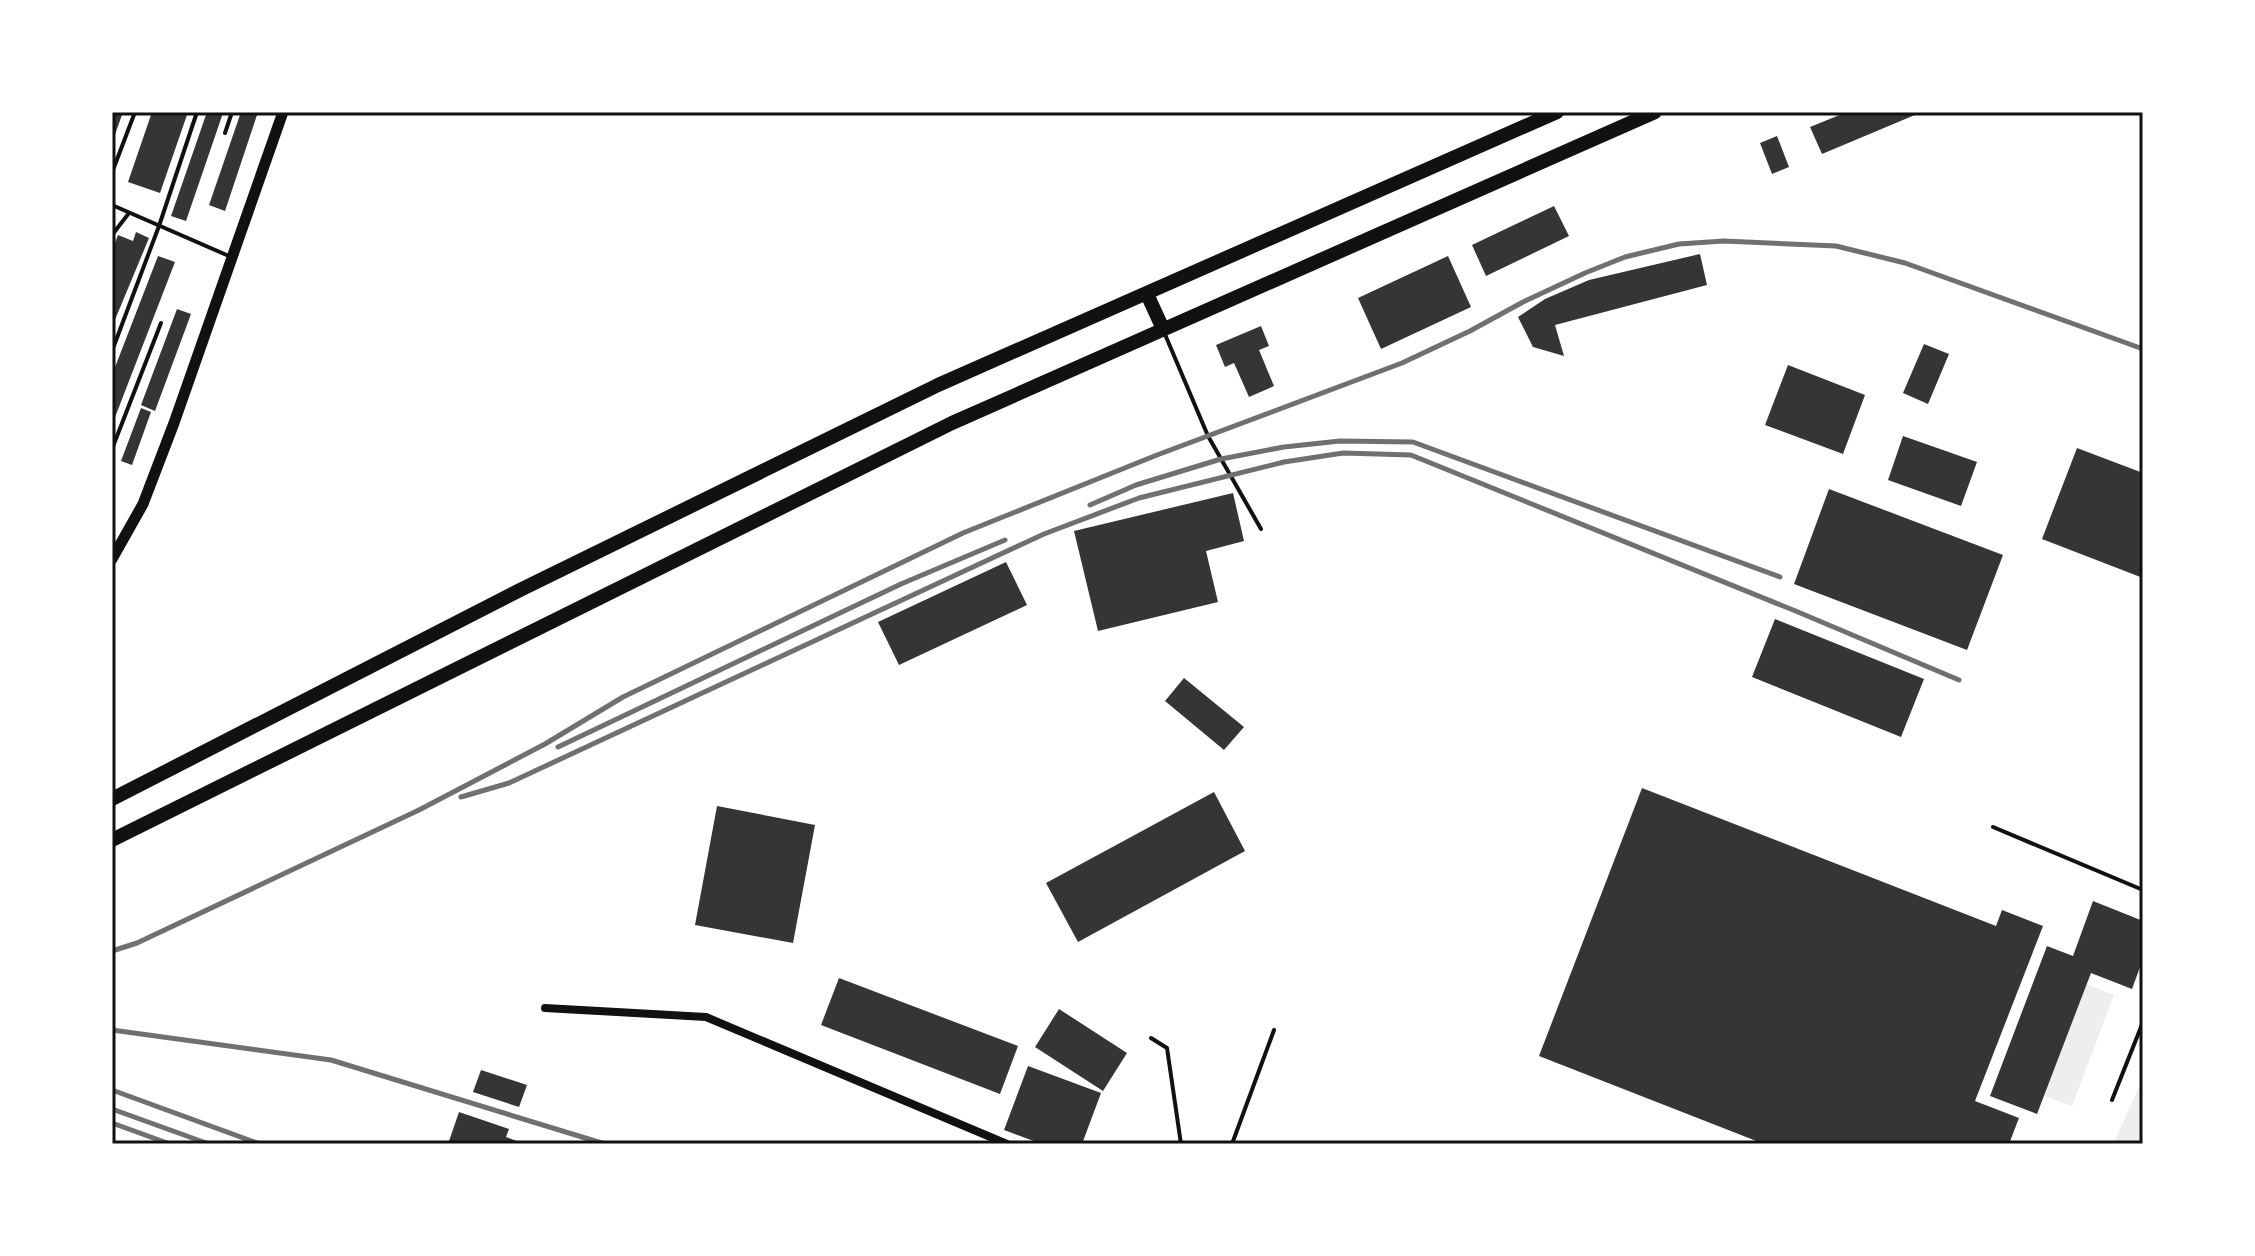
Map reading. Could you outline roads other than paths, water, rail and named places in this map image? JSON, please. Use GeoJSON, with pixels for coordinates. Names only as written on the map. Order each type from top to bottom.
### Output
{"type":"FeatureCollection","features":[{"type":"Feature","properties":{"kind":"main road"},"geometry":{"type":"LineString","coordinates":[[112,799],[645,528],[938,385],[1557,112]]}},
{"type":"Feature","properties":{"kind":"main road"},"geometry":{"type":"LineString","coordinates":[[112,840],[952,423],[1655,112]]}},
{"type":"Feature","properties":{"kind":"main road"},"geometry":{"type":"LineString","coordinates":[[1147,294],[1163,329]]}},
{"type":"Feature","properties":{"kind":"street"},"geometry":{"type":"LineString","coordinates":[[112,559],[143,504],[174,423],[283,112]]}},
{"type":"Feature","properties":{"kind":"street"},"geometry":{"type":"LineString","coordinates":[[545,1008],[706,1017],[1007,1144]]}},
{"type":"Feature","properties":{"kind":"lane"},"geometry":{"type":"LineString","coordinates":[[113,170],[135,112]]}},
{"type":"Feature","properties":{"kind":"lane"},"geometry":{"type":"LineString","coordinates":[[112,351],[197,112]]}},
{"type":"Feature","properties":{"kind":"lane"},"geometry":{"type":"LineString","coordinates":[[225,133],[232,112]]}},
{"type":"Feature","properties":{"kind":"lane"},"geometry":{"type":"LineString","coordinates":[[112,205],[232,257]]}},
{"type":"Feature","properties":{"kind":"lane"},"geometry":{"type":"LineString","coordinates":[[112,235],[129,213]]}},
{"type":"Feature","properties":{"kind":"lane"},"geometry":{"type":"LineString","coordinates":[[112,449],[161,323]]}},
{"type":"Feature","properties":{"kind":"lane"},"geometry":{"type":"LineString","coordinates":[[1163,329],[1208,436],[1261,529]]}},
{"type":"Feature","properties":{"kind":"lane"},"geometry":{"type":"LineString","coordinates":[[1993,827],[2143,890]]}},
{"type":"Feature","properties":{"kind":"lane"},"geometry":{"type":"LineString","coordinates":[[2112,1100],[2143,1022]]}},
{"type":"Feature","properties":{"kind":"lane"},"geometry":{"type":"LineString","coordinates":[[1232,1144],[1274,1030]]}},
{"type":"Feature","properties":{"kind":"lane"},"geometry":{"type":"LineString","coordinates":[[1151,1038],[1167,1048],[1181,1144]]}},
{"type":"Feature","properties":{"kind":"railway"},"geometry":{"type":"LineString","coordinates":[[112,951],[137,943],[419,810],[545,744],[623,697],[963,533],[1157,455],[1402,363],[1523,302],[1625,257],[1679,244],[1724,241],[1836,246],[1905,263],[2143,349]]}},
{"type":"Feature","properties":{"kind":"railway"},"geometry":{"type":"LineString","coordinates":[[1090,505],[1136,485],[1221,459],[1284,447],[1340,441],[1413,442],[1780,577]]}},
{"type":"Feature","properties":{"kind":"railway"},"geometry":{"type":"LineString","coordinates":[[461,797],[509,783],[1044,534],[1139,498],[1284,462],[1343,453],[1411,455],[1959,680]]}},
{"type":"Feature","properties":{"kind":"railway"},"geometry":{"type":"LineString","coordinates":[[558,747],[901,584],[1005,540]]}},
{"type":"Feature","properties":{"kind":"railway"},"geometry":{"type":"LineString","coordinates":[[112,1030],[331,1060],[605,1144]]}},
{"type":"Feature","properties":{"kind":"railway"},"geometry":{"type":"LineString","coordinates":[[112,1090],[260,1144]]}},
{"type":"Feature","properties":{"kind":"railway"},"geometry":{"type":"LineString","coordinates":[[112,1109],[209,1144]]}},
{"type":"Feature","properties":{"kind":"railway"},"geometry":{"type":"LineString","coordinates":[[112,1123],[170,1144]]}}]}
